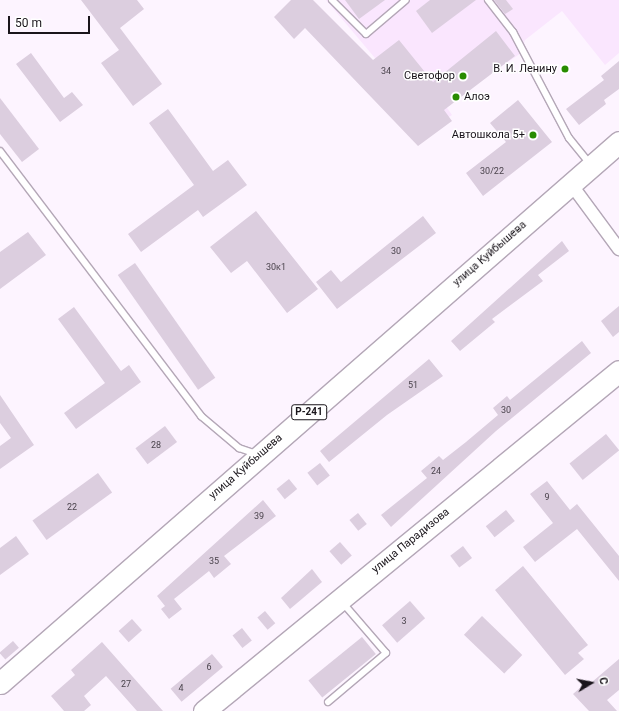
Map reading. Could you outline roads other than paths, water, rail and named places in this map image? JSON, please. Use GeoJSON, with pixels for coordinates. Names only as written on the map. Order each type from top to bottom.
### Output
{"type":"FeatureCollection","features":[{"type":"Feature","properties":{"kind":"highway","name":"улица Куйбышева"},"geometry":{"type":"LineString","coordinates":[[0,683],[619,142]]}},
{"type":"Feature","properties":{"kind":"highway","name":"улица Парадизова"},"geometry":{"type":"LineString","coordinates":[[204,711],[619,372]]}},
{"type":"Feature","properties":{"kind":"street"},"geometry":{"type":"LineString","coordinates":[[571,184],[619,249]]}},
{"type":"Feature","properties":{"kind":"lane"},"geometry":{"type":"LineString","coordinates":[[332,0],[366,34],[406,0]]}},
{"type":"Feature","properties":{"kind":"lane"},"geometry":{"type":"LineString","coordinates":[[488,0],[513,32],[569,138],[592,167]]}},
{"type":"Feature","properties":{"kind":"lane"},"geometry":{"type":"LineString","coordinates":[[0,151],[201,416],[239,448],[260,455]]}},
{"type":"Feature","properties":{"kind":"lane"},"geometry":{"type":"LineString","coordinates":[[328,702],[386,653],[340,599]]}},
{"type":"Feature","properties":{"kind":"place","name":"В. И. Ленину"},"geometry":{"type":"Point","coordinates":[565,69]}},
{"type":"Feature","properties":{"kind":"place","name":"Светофор"},"geometry":{"type":"Point","coordinates":[463,76]}},
{"type":"Feature","properties":{"kind":"place","name":"Алоэ"},"geometry":{"type":"Point","coordinates":[456,97]}},
{"type":"Feature","properties":{"kind":"place","name":"Автошкола 5+"},"geometry":{"type":"Point","coordinates":[533,135]}}]}
